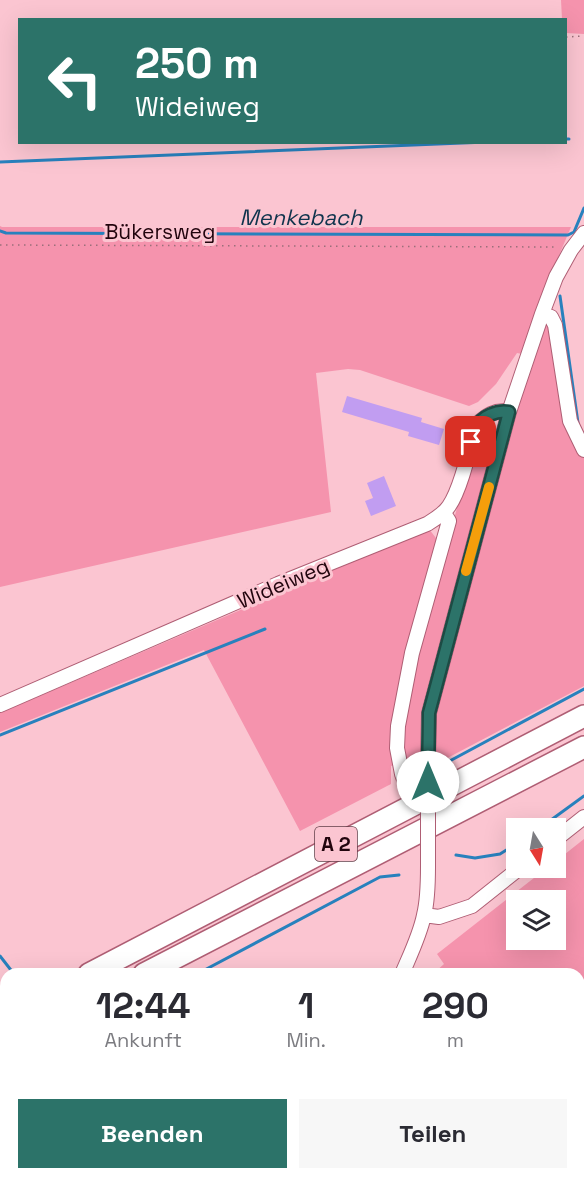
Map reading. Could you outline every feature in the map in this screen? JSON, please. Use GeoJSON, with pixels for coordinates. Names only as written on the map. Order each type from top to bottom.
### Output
{"type":"FeatureCollection","features":[{"type":"Feature","properties":{"kind":"highway","name":"A 2"},"geometry":{"type":"LineString","coordinates":[[99,968],[584,716]]}},
{"type":"Feature","properties":{"kind":"highway","name":"A 2"},"geometry":{"type":"LineString","coordinates":[[156,968],[584,747]]}},
{"type":"Feature","properties":{"kind":"street"},"geometry":{"type":"LineString","coordinates":[[405,968],[424,915],[428,884],[429,713],[509,412],[556,277],[571,250],[584,233]]}},
{"type":"Feature","properties":{"kind":"street"},"geometry":{"type":"LineString","coordinates":[[542,314],[551,317],[555,325],[570,421],[584,450]]}},
{"type":"Feature","properties":{"kind":"street"},"geometry":{"type":"LineString","coordinates":[[413,804],[402,774],[397,748],[398,726],[412,653],[449,521],[444,513],[450,506],[458,488],[476,425],[495,412],[509,412]]}},
{"type":"Feature","properties":{"kind":"street","name":"Wideiweg"},"geometry":{"type":"LineString","coordinates":[[0,705],[278,584],[427,524],[444,513]]}},
{"type":"Feature","properties":{"kind":"street"},"geometry":{"type":"LineString","coordinates":[[566,831],[584,817]]}},
{"type":"Feature","properties":{"kind":"street"},"geometry":{"type":"LineString","coordinates":[[424,915],[439,917],[472,906],[507,878]]}},
{"type":"Feature","properties":{"kind":"path"},"geometry":{"type":"LineString","coordinates":[[567,36],[584,36]]}},
{"type":"Feature","properties":{"kind":"path","name":"Bükersweg"},"geometry":{"type":"LineString","coordinates":[[0,245],[564,247],[571,250]]}},
{"type":"Feature","properties":{"kind":"shaded area"},"geometry":{"type":"Polygon","coordinates":[[[561,0],[584,0],[584,34],[567,33],[567,18],[562,18],[561,0]]]}},
{"type":"Feature","properties":{"kind":"shaded area"},"geometry":{"type":"Polygon","coordinates":[[[0,226],[571,227],[542,296],[522,354],[517,353],[496,384],[478,402],[469,406],[360,370],[348,369],[316,373],[331,512],[0,587],[0,226]]]}},
{"type":"Feature","properties":{"kind":"shaded area"},"geometry":{"type":"Polygon","coordinates":[[[545,324],[552,328],[566,425],[584,442],[584,686],[436,764],[436,713],[509,435],[545,324]]]}},
{"type":"Feature","properties":{"kind":"shaded area"},"geometry":{"type":"Polygon","coordinates":[[[482,432],[496,432],[421,712],[422,780],[414,782],[411,779],[405,761],[391,766],[391,784],[300,831],[204,650],[0,732],[0,713],[429,529],[439,542],[430,605],[474,447],[482,432]]]}},
{"type":"Feature","properties":{"kind":"shaded area"},"geometry":{"type":"Polygon","coordinates":[[[584,839],[584,968],[440,968],[444,964],[437,954],[506,900],[506,950],[566,950],[566,890],[519,890],[534,878],[566,878],[566,853],[584,839]]]}},
{"type":"Feature","properties":{"kind":"building"},"geometry":{"type":"Polygon","coordinates":[[[347,396],[422,418],[421,422],[444,429],[439,445],[408,436],[409,432],[342,412],[347,396]]]}},
{"type":"Feature","properties":{"kind":"building"},"geometry":{"type":"Polygon","coordinates":[[[384,476],[396,506],[371,516],[365,501],[373,498],[367,483],[384,476]]]}},
{"type":"Feature","properties":{"kind":"waterway"},"geometry":{"type":"LineString","coordinates":[[0,162],[438,144]]}},
{"type":"Feature","properties":{"kind":"waterway","name":"Menkebach"},"geometry":{"type":"LineString","coordinates":[[0,231],[6,233],[568,235],[574,232],[584,208]]}},
{"type":"Feature","properties":{"kind":"waterway"},"geometry":{"type":"LineString","coordinates":[[560,296],[578,423]]}},
{"type":"Feature","properties":{"kind":"waterway"},"geometry":{"type":"LineString","coordinates":[[0,735],[265,629]]}},
{"type":"Feature","properties":{"kind":"waterway"},"geometry":{"type":"LineString","coordinates":[[444,764],[584,689]]}},
{"type":"Feature","properties":{"kind":"waterway"},"geometry":{"type":"LineString","coordinates":[[554,818],[584,796]]}},
{"type":"Feature","properties":{"kind":"waterway"},"geometry":{"type":"LineString","coordinates":[[456,855],[475,858],[500,854],[506,850]]}},
{"type":"Feature","properties":{"kind":"waterway"},"geometry":{"type":"LineString","coordinates":[[208,968],[380,877],[399,875]]}},
{"type":"Feature","properties":{"kind":"waterway"},"geometry":{"type":"LineString","coordinates":[[0,956],[9,968]]}},
{"type":"Feature","properties":{"kind":"slow traffic"},"geometry":{"type":"LineString","coordinates":[[466,571],[489,487]]}},
{"type":"Feature","properties":{"kind":"route"},"geometry":{"type":"LineString","coordinates":[[428,782],[429,713],[509,412],[495,412],[483,419],[476,425],[471,442]]}}]}
